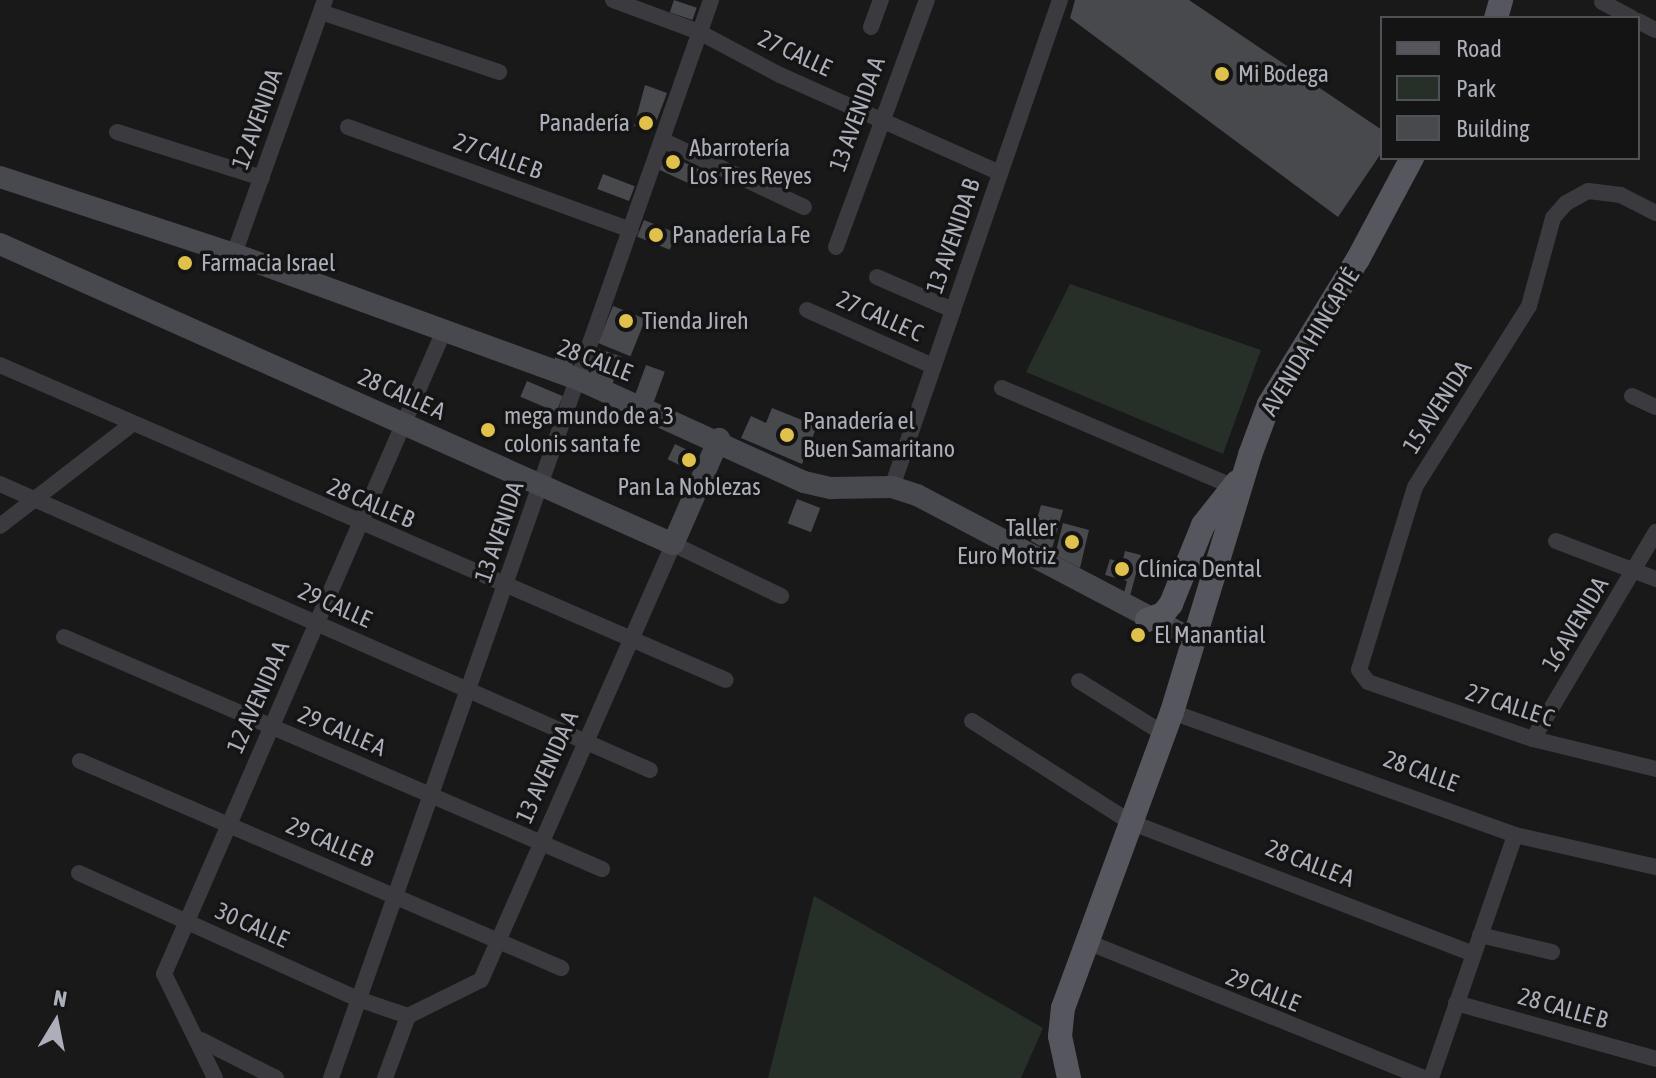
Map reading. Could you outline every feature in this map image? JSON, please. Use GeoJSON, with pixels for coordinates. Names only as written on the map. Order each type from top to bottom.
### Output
{"type":"FeatureCollection","features":[{"type":"Feature","properties":{"kind":"main road","name":"AVENIDA HINCAPIÉ"},"geometry":{"type":"LineString","coordinates":[[1069,1078],[1060,1036],[1063,1008],[1085,941],[1168,723],[1248,459],[1269,404],[1358,259],[1411,160]]}},
{"type":"Feature","properties":{"kind":"main road","name":"28 CALLE"},"geometry":{"type":"LineString","coordinates":[[0,177],[234,254],[443,333],[580,380],[719,439],[820,487],[892,487],[917,495],[1147,620],[1195,641]]}},
{"type":"Feature","properties":{"kind":"main road","name":"28 CALLE A"},"geometry":{"type":"LineString","coordinates":[[0,244],[673,544]]}},
{"type":"Feature","properties":{"kind":"main road","name":"13 AVENIDA A"},"geometry":{"type":"LineString","coordinates":[[673,544],[719,439]]}},
{"type":"Feature","properties":{"kind":"main road"},"geometry":{"type":"LineString","coordinates":[[1147,620],[1163,614],[1171,604],[1203,525],[1234,487],[1248,459]]}},
{"type":"Feature","properties":{"kind":"street","name":"27 CALLE"},"geometry":{"type":"LineString","coordinates":[[613,0],[699,32],[1000,173]]}},
{"type":"Feature","properties":{"kind":"street","name":"13 AVENIDA"},"geometry":{"type":"LineString","coordinates":[[331,1078],[580,380],[711,0]]}},
{"type":"Feature","properties":{"kind":"street","name":"13 AVENIDA A"},"geometry":{"type":"LineString","coordinates":[[871,27],[881,0]]}},
{"type":"Feature","properties":{"kind":"street","name":"13 AVENIDA A"},"geometry":{"type":"LineString","coordinates":[[836,247],[927,0]]}},
{"type":"Feature","properties":{"kind":"street","name":"13 AVENIDA B"},"geometry":{"type":"LineString","coordinates":[[892,487],[1060,0]]}},
{"type":"Feature","properties":{"kind":"street"},"geometry":{"type":"LineString","coordinates":[[1602,2],[1628,16]]}},
{"type":"Feature","properties":{"kind":"street"},"geometry":{"type":"LineString","coordinates":[[321,4],[499,72]]}},
{"type":"Feature","properties":{"kind":"street","name":"12 AVENIDA"},"geometry":{"type":"LineString","coordinates":[[234,254],[321,4]]}},
{"type":"Feature","properties":{"kind":"street","name":"27 CALLE B"},"geometry":{"type":"LineString","coordinates":[[348,127],[631,230]]}},
{"type":"Feature","properties":{"kind":"street"},"geometry":{"type":"LineString","coordinates":[[117,132],[262,178]]}},
{"type":"Feature","properties":{"kind":"street"},"geometry":{"type":"LineString","coordinates":[[662,140],[804,207]]}},
{"type":"Feature","properties":{"kind":"street","name":"15 AVENIDA"},"geometry":{"type":"LineString","coordinates":[[1359,670],[1415,487],[1529,306],[1553,218],[1566,203],[1588,191],[1621,195],[1656,213]]}},
{"type":"Feature","properties":{"kind":"street"},"geometry":{"type":"LineString","coordinates":[[877,277],[953,310]]}},
{"type":"Feature","properties":{"kind":"street","name":"27 CALLE C"},"geometry":{"type":"LineString","coordinates":[[807,310],[933,366]]}},
{"type":"Feature","properties":{"kind":"street","name":"12 AVENIDA A"},"geometry":{"type":"LineString","coordinates":[[215,1078],[201,1040],[164,974],[443,333]]}},
{"type":"Feature","properties":{"kind":"street","name":"28 CALLE B"},"geometry":{"type":"LineString","coordinates":[[0,365],[360,524],[726,680]]}},
{"type":"Feature","properties":{"kind":"street"},"geometry":{"type":"LineString","coordinates":[[1002,388],[1234,487]]}},
{"type":"Feature","properties":{"kind":"street"},"geometry":{"type":"LineString","coordinates":[[1632,396],[1656,407]]}},
{"type":"Feature","properties":{"kind":"street"},"geometry":{"type":"LineString","coordinates":[[0,526],[37,501],[132,424]]}},
{"type":"Feature","properties":{"kind":"street","name":"29 CALLE"},"geometry":{"type":"LineString","coordinates":[[0,484],[650,770]]}},
{"type":"Feature","properties":{"kind":"street","name":"16 AVENIDA"},"geometry":{"type":"LineString","coordinates":[[1533,739],[1656,532]]}},
{"type":"Feature","properties":{"kind":"street"},"geometry":{"type":"LineString","coordinates":[[1556,541],[1656,579]]}},
{"type":"Feature","properties":{"kind":"street","name":"13 AVENIDA A"},"geometry":{"type":"LineString","coordinates":[[408,1016],[481,980],[673,544]]}},
{"type":"Feature","properties":{"kind":"street","name":"28 CALLE A"},"geometry":{"type":"LineString","coordinates":[[673,544],[781,596]]}},
{"type":"Feature","properties":{"kind":"street","name":"29 CALLE A"},"geometry":{"type":"LineString","coordinates":[[64,637],[602,869]]}},
{"type":"Feature","properties":{"kind":"street","name":"27 CALLE C"},"geometry":{"type":"LineString","coordinates":[[1359,670],[1368,682],[1533,739],[1656,769]]}},
{"type":"Feature","properties":{"kind":"street","name":"28 CALLE"},"geometry":{"type":"LineString","coordinates":[[1079,681],[1168,723],[1515,835],[1656,867]]}},
{"type":"Feature","properties":{"kind":"street","name":"28 CALLE A"},"geometry":{"type":"LineString","coordinates":[[972,721],[1130,822],[1472,953]]}},
{"type":"Feature","properties":{"kind":"street","name":"29 CALLE B"},"geometry":{"type":"LineString","coordinates":[[80,761],[561,968]]}},
{"type":"Feature","properties":{"kind":"street"},"geometry":{"type":"LineString","coordinates":[[1431,1078],[1515,835]]}},
{"type":"Feature","properties":{"kind":"street","name":"30 CALLE"},"geometry":{"type":"LineString","coordinates":[[79,873],[358,999],[408,1016]]}},
{"type":"Feature","properties":{"kind":"street"},"geometry":{"type":"LineString","coordinates":[[1480,935],[1552,952]]}},
{"type":"Feature","properties":{"kind":"street","name":"29 CALLE"},"geometry":{"type":"LineString","coordinates":[[1085,941],[1424,1078]]}},
{"type":"Feature","properties":{"kind":"street","name":"28 CALLE B"},"geometry":{"type":"LineString","coordinates":[[1456,1003],[1656,1059]]}},
{"type":"Feature","properties":{"kind":"street"},"geometry":{"type":"LineString","coordinates":[[385,1078],[408,1016]]}},
{"type":"Feature","properties":{"kind":"street"},"geometry":{"type":"LineString","coordinates":[[201,1040],[276,1078]]}},
{"type":"Feature","properties":{"kind":"green space"},"geometry":{"type":"Polygon","coordinates":[[[1070,284],[1261,350],[1223,454],[1026,372],[1070,284]]]}},
{"type":"Feature","properties":{"kind":"green space"},"geometry":{"type":"Polygon","coordinates":[[[814,896],[1043,1028],[1021,1078],[768,1078],[814,896]]]}},
{"type":"Feature","properties":{"kind":"building"},"geometry":{"type":"Polygon","coordinates":[[[674,0],[697,8],[692,20],[670,12],[674,0]]]}},
{"type":"Feature","properties":{"kind":"building","name":"Mi Bodega"},"geometry":{"type":"Polygon","coordinates":[[[1075,0],[1189,0],[1380,129],[1380,155],[1338,217],[1070,18],[1075,0]]]}},
{"type":"Feature","properties":{"kind":"building"},"geometry":{"type":"Polygon","coordinates":[[[645,85],[667,93],[652,133],[634,126],[645,85]]]}},
{"type":"Feature","properties":{"kind":"building","name":"Abarrotería Los Tres Reyes"},"geometry":{"type":"Polygon","coordinates":[[[666,154],[700,170],[693,185],[659,169],[666,154]]]}},
{"type":"Feature","properties":{"kind":"building"},"geometry":{"type":"Polygon","coordinates":[[[603,174],[635,186],[629,201],[597,189],[603,174]]]}},
{"type":"Feature","properties":{"kind":"building","name":"Panadería La Fe"},"geometry":{"type":"Polygon","coordinates":[[[644,220],[676,233],[670,250],[637,237],[644,220]]]}},
{"type":"Feature","properties":{"kind":"building"},"geometry":{"type":"Polygon","coordinates":[[[613,306],[645,319],[630,356],[598,343],[613,306]]]}},
{"type":"Feature","properties":{"kind":"building"},"geometry":{"type":"Polygon","coordinates":[[[560,345],[578,352],[571,369],[554,362],[560,345]]]}},
{"type":"Feature","properties":{"kind":"building"},"geometry":{"type":"Polygon","coordinates":[[[599,349],[622,357],[610,390],[588,382],[599,349]]]}},
{"type":"Feature","properties":{"kind":"building"},"geometry":{"type":"Polygon","coordinates":[[[646,365],[665,372],[654,403],[635,396],[646,365]]]}},
{"type":"Feature","properties":{"kind":"building"},"geometry":{"type":"Polygon","coordinates":[[[527,381],[563,396],[556,412],[520,397],[527,381]]]}},
{"type":"Feature","properties":{"kind":"building","name":"Panadería el Buen Samaritano"},"geometry":{"type":"Polygon","coordinates":[[[772,408],[817,426],[802,464],[741,438],[751,416],[766,423],[772,408]]]}},
{"type":"Feature","properties":{"kind":"building"},"geometry":{"type":"Polygon","coordinates":[[[675,444],[697,455],[690,470],[668,459],[675,444]]]}},
{"type":"Feature","properties":{"kind":"building"},"geometry":{"type":"Polygon","coordinates":[[[797,499],[820,508],[811,532],[788,523],[797,499]]]}},
{"type":"Feature","properties":{"kind":"building"},"geometry":{"type":"Polygon","coordinates":[[[1041,505],[1063,510],[1051,552],[1031,541],[1041,505]]]}},
{"type":"Feature","properties":{"kind":"building","name":"Taller Euro Motriz"},"geometry":{"type":"Polygon","coordinates":[[[1063,523],[1089,530],[1080,568],[1055,555],[1063,523]]]}},
{"type":"Feature","properties":{"kind":"building","name":"Clínica Dental"},"geometry":{"type":"Polygon","coordinates":[[[1125,551],[1141,555],[1130,596],[1124,593],[1127,581],[1105,575],[1110,559],[1122,563],[1125,551]]]}},
{"type":"Feature","properties":{"kind":"place","name":"Mi Bodega"},"geometry":{"type":"Point","coordinates":[1222,74]}},
{"type":"Feature","properties":{"kind":"place","name":"Panadería"},"geometry":{"type":"Point","coordinates":[646,123]}},
{"type":"Feature","properties":{"kind":"place","name":"Abarrotería Los Tres Reyes"},"geometry":{"type":"Point","coordinates":[673,162]}},
{"type":"Feature","properties":{"kind":"place","name":"Panadería La Fe"},"geometry":{"type":"Point","coordinates":[656,235]}},
{"type":"Feature","properties":{"kind":"place","name":"Farmacia Israel"},"geometry":{"type":"Point","coordinates":[185,263]}},
{"type":"Feature","properties":{"kind":"place","name":"Tienda Jireh"},"geometry":{"type":"Point","coordinates":[626,321]}},
{"type":"Feature","properties":{"kind":"place","name":"mega mundo de a 3 colonis santa fe"},"geometry":{"type":"Point","coordinates":[488,430]}},
{"type":"Feature","properties":{"kind":"place","name":"Panadería el Buen Samaritano"},"geometry":{"type":"Point","coordinates":[787,435]}},
{"type":"Feature","properties":{"kind":"place","name":"Pan La Noblezas"},"geometry":{"type":"Point","coordinates":[689,460]}},
{"type":"Feature","properties":{"kind":"place","name":"Taller Euro Motriz"},"geometry":{"type":"Point","coordinates":[1072,542]}},
{"type":"Feature","properties":{"kind":"place","name":"Clínica Dental"},"geometry":{"type":"Point","coordinates":[1122,569]}},
{"type":"Feature","properties":{"kind":"place","name":"El Manantial"},"geometry":{"type":"Point","coordinates":[1138,635]}}]}
